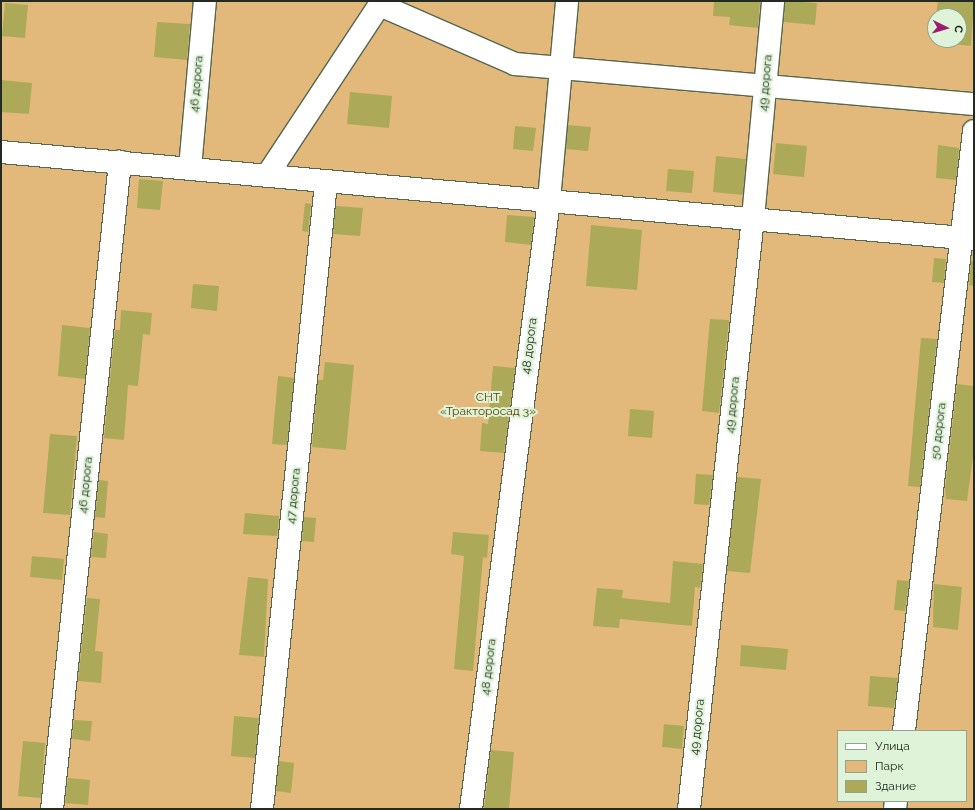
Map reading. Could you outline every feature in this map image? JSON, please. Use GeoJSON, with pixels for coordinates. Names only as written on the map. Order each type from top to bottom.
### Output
{"type":"FeatureCollection","features":[{"type":"Feature","properties":{"kind":"street","name":"46 дорога"},"geometry":{"type":"LineString","coordinates":[[190,168],[205,1]]}},
{"type":"Feature","properties":{"kind":"street","name":"48 дорога"},"geometry":{"type":"LineString","coordinates":[[471,809],[549,200],[567,1]]}},
{"type":"Feature","properties":{"kind":"street","name":"49 дорога"},"geometry":{"type":"LineString","coordinates":[[689,809],[754,218],[773,1]]}},
{"type":"Feature","properties":{"kind":"street"},"geometry":{"type":"LineString","coordinates":[[268,174],[381,3],[515,64],[974,104]]}},
{"type":"Feature","properties":{"kind":"street","name":"50 дорога"},"geometry":{"type":"LineString","coordinates":[[904,730],[968,238],[974,131]]}},
{"type":"Feature","properties":{"kind":"street"},"geometry":{"type":"LineString","coordinates":[[1,152],[268,174],[326,183],[549,200],[968,238]]}},
{"type":"Feature","properties":{"kind":"street","name":"46 дорога"},"geometry":{"type":"LineString","coordinates":[[52,809],[120,162]]}},
{"type":"Feature","properties":{"kind":"street","name":"47 дорога"},"geometry":{"type":"LineString","coordinates":[[262,809],[326,183]]}},
{"type":"Feature","properties":{"kind":"green space","name":"СНТ «Тракторосад 3»"},"geometry":{"type":"Polygon","coordinates":[[[1,1],[974,1],[974,809],[1,809],[1,1]]]}},
{"type":"Feature","properties":{"kind":"building"},"geometry":{"type":"Polygon","coordinates":[[[714,1],[760,1],[758,28],[729,25],[730,17],[713,16],[714,1]]]}},
{"type":"Feature","properties":{"kind":"building"},"geometry":{"type":"Polygon","coordinates":[[[785,1],[817,3],[815,25],[784,22],[785,1]]]}},
{"type":"Feature","properties":{"kind":"building"},"geometry":{"type":"Polygon","coordinates":[[[938,1],[974,1],[971,46],[967,46],[967,8],[937,8],[938,1]]]}},
{"type":"Feature","properties":{"kind":"building"},"geometry":{"type":"Polygon","coordinates":[[[5,3],[28,5],[25,38],[2,36],[5,3]]]}},
{"type":"Feature","properties":{"kind":"building"},"geometry":{"type":"Polygon","coordinates":[[[157,22],[190,24],[187,60],[154,57],[157,22]]]}},
{"type":"Feature","properties":{"kind":"building"},"geometry":{"type":"Polygon","coordinates":[[[1,80],[32,83],[29,114],[1,112],[1,80]]]}},
{"type":"Feature","properties":{"kind":"building"},"geometry":{"type":"Polygon","coordinates":[[[350,92],[392,96],[389,128],[347,124],[350,92]]]}},
{"type":"Feature","properties":{"kind":"building"},"geometry":{"type":"Polygon","coordinates":[[[568,125],[591,127],[588,151],[566,149],[568,125]]]}},
{"type":"Feature","properties":{"kind":"building"},"geometry":{"type":"Polygon","coordinates":[[[515,126],[536,128],[533,151],[513,149],[515,126]]]}},
{"type":"Feature","properties":{"kind":"building"},"geometry":{"type":"Polygon","coordinates":[[[776,143],[807,146],[804,177],[773,174],[776,143]]]}},
{"type":"Feature","properties":{"kind":"building"},"geometry":{"type":"Polygon","coordinates":[[[938,145],[959,148],[956,180],[936,178],[938,145]]]}},
{"type":"Feature","properties":{"kind":"building"},"geometry":{"type":"Polygon","coordinates":[[[716,156],[746,159],[743,195],[713,192],[716,156]]]}},
{"type":"Feature","properties":{"kind":"building"},"geometry":{"type":"Polygon","coordinates":[[[668,169],[694,171],[692,193],[666,191],[668,169]]]}},
{"type":"Feature","properties":{"kind":"building"},"geometry":{"type":"Polygon","coordinates":[[[139,179],[163,181],[160,210],[137,208],[139,179]]]}},
{"type":"Feature","properties":{"kind":"building"},"geometry":{"type":"Polygon","coordinates":[[[305,203],[311,204],[308,232],[302,231],[305,203]]]}},
{"type":"Feature","properties":{"kind":"building"},"geometry":{"type":"Polygon","coordinates":[[[336,206],[363,208],[360,236],[333,234],[336,206]]]}},
{"type":"Feature","properties":{"kind":"building"},"geometry":{"type":"Polygon","coordinates":[[[507,215],[534,217],[531,245],[505,242],[507,215]]]}},
{"type":"Feature","properties":{"kind":"building"},"geometry":{"type":"Polygon","coordinates":[[[591,225],[642,230],[637,290],[586,286],[591,225]]]}},
{"type":"Feature","properties":{"kind":"building"},"geometry":{"type":"Polygon","coordinates":[[[934,258],[946,259],[944,283],[932,282],[934,258]]]}},
{"type":"Feature","properties":{"kind":"building"},"geometry":{"type":"Polygon","coordinates":[[[971,261],[974,262],[974,286],[969,285],[971,261]]]}},
{"type":"Feature","properties":{"kind":"building"},"geometry":{"type":"Polygon","coordinates":[[[193,284],[219,286],[217,311],[191,308],[193,284]]]}},
{"type":"Feature","properties":{"kind":"building"},"geometry":{"type":"Polygon","coordinates":[[[121,310],[152,313],[150,335],[143,334],[138,386],[128,385],[124,440],[104,438],[115,330],[120,330],[121,310]]]}},
{"type":"Feature","properties":{"kind":"building"},"geometry":{"type":"Polygon","coordinates":[[[710,319],[729,320],[719,413],[702,411],[710,319]]]}},
{"type":"Feature","properties":{"kind":"building"},"geometry":{"type":"Polygon","coordinates":[[[62,325],[90,328],[85,379],[58,376],[62,325]]]}},
{"type":"Feature","properties":{"kind":"building"},"geometry":{"type":"Polygon","coordinates":[[[921,338],[937,339],[920,487],[908,486],[921,338]]]}},
{"type":"Feature","properties":{"kind":"building"},"geometry":{"type":"Polygon","coordinates":[[[325,362],[354,365],[346,450],[312,447],[318,380],[323,380],[325,362]]]}},
{"type":"Feature","properties":{"kind":"building"},"geometry":{"type":"Polygon","coordinates":[[[493,366],[515,368],[504,453],[480,451],[482,423],[488,424],[493,366]]]}},
{"type":"Feature","properties":{"kind":"building"},"geometry":{"type":"Polygon","coordinates":[[[278,376],[294,378],[287,445],[272,444],[278,376]]]}},
{"type":"Feature","properties":{"kind":"building"},"geometry":{"type":"Polygon","coordinates":[[[957,384],[974,386],[974,450],[967,501],[946,499],[945,490],[957,384]]]}},
{"type":"Feature","properties":{"kind":"building"},"geometry":{"type":"Polygon","coordinates":[[[630,409],[654,411],[652,438],[628,436],[630,409]]]}},
{"type":"Feature","properties":{"kind":"building"},"geometry":{"type":"Polygon","coordinates":[[[50,434],[77,436],[70,515],[43,513],[50,434]]]}},
{"type":"Feature","properties":{"kind":"building"},"geometry":{"type":"Polygon","coordinates":[[[696,474],[713,475],[709,505],[694,504],[696,474]]]}},
{"type":"Feature","properties":{"kind":"building"},"geometry":{"type":"Polygon","coordinates":[[[737,477],[761,479],[750,573],[727,571],[737,477]]]}},
{"type":"Feature","properties":{"kind":"building"},"geometry":{"type":"Polygon","coordinates":[[[99,480],[108,481],[105,518],[95,517],[99,480]]]}},
{"type":"Feature","properties":{"kind":"building"},"geometry":{"type":"Polygon","coordinates":[[[245,513],[279,516],[277,536],[243,534],[245,513]]]}},
{"type":"Feature","properties":{"kind":"building"},"geometry":{"type":"Polygon","coordinates":[[[304,517],[316,518],[314,542],[302,541],[304,517]]]}},
{"type":"Feature","properties":{"kind":"building"},"geometry":{"type":"Polygon","coordinates":[[[94,532],[108,534],[106,558],[91,557],[94,532]]]}},
{"type":"Feature","properties":{"kind":"building"},"geometry":{"type":"Polygon","coordinates":[[[453,532],[489,535],[487,558],[483,557],[473,671],[454,669],[464,556],[451,554],[453,532]]]}},
{"type":"Feature","properties":{"kind":"building"},"geometry":{"type":"Polygon","coordinates":[[[32,556],[64,559],[62,580],[30,577],[32,556]]]}},
{"type":"Feature","properties":{"kind":"building"},"geometry":{"type":"Polygon","coordinates":[[[673,561],[703,564],[700,588],[695,587],[692,626],[620,619],[619,628],[593,626],[597,588],[623,590],[622,598],[670,603],[673,561]]]}},
{"type":"Feature","properties":{"kind":"building"},"geometry":{"type":"Polygon","coordinates":[[[248,577],[268,579],[264,657],[239,655],[248,577]]]}},
{"type":"Feature","properties":{"kind":"building"},"geometry":{"type":"Polygon","coordinates":[[[897,580],[909,581],[905,611],[894,610],[897,580]]]}},
{"type":"Feature","properties":{"kind":"building"},"geometry":{"type":"Polygon","coordinates":[[[934,584],[962,587],[958,630],[933,627],[934,584]]]}},
{"type":"Feature","properties":{"kind":"building"},"geometry":{"type":"Polygon","coordinates":[[[87,598],[100,599],[95,651],[103,652],[101,683],[78,681],[87,598]]]}},
{"type":"Feature","properties":{"kind":"building"},"geometry":{"type":"Polygon","coordinates":[[[741,645],[788,649],[786,670],[740,666],[741,645]]]}},
{"type":"Feature","properties":{"kind":"building"},"geometry":{"type":"Polygon","coordinates":[[[870,676],[898,678],[894,708],[868,706],[870,676]]]}},
{"type":"Feature","properties":{"kind":"building"},"geometry":{"type":"Polygon","coordinates":[[[234,716],[259,718],[255,758],[231,756],[234,716]]]}},
{"type":"Feature","properties":{"kind":"building"},"geometry":{"type":"Polygon","coordinates":[[[74,720],[92,721],[90,741],[72,739],[74,720]]]}},
{"type":"Feature","properties":{"kind":"building"},"geometry":{"type":"Polygon","coordinates":[[[664,724],[684,726],[682,749],[662,747],[664,724]]]}},
{"type":"Feature","properties":{"kind":"building"},"geometry":{"type":"Polygon","coordinates":[[[23,741],[45,743],[41,798],[18,796],[23,741]]]}},
{"type":"Feature","properties":{"kind":"building"},"geometry":{"type":"Polygon","coordinates":[[[491,750],[514,752],[509,809],[484,809],[491,750]]]}},
{"type":"Feature","properties":{"kind":"building"},"geometry":{"type":"Polygon","coordinates":[[[279,761],[294,763],[291,793],[276,791],[279,761]]]}},
{"type":"Feature","properties":{"kind":"building"},"geometry":{"type":"Polygon","coordinates":[[[68,778],[90,780],[88,805],[65,803],[68,778]]]}}]}
